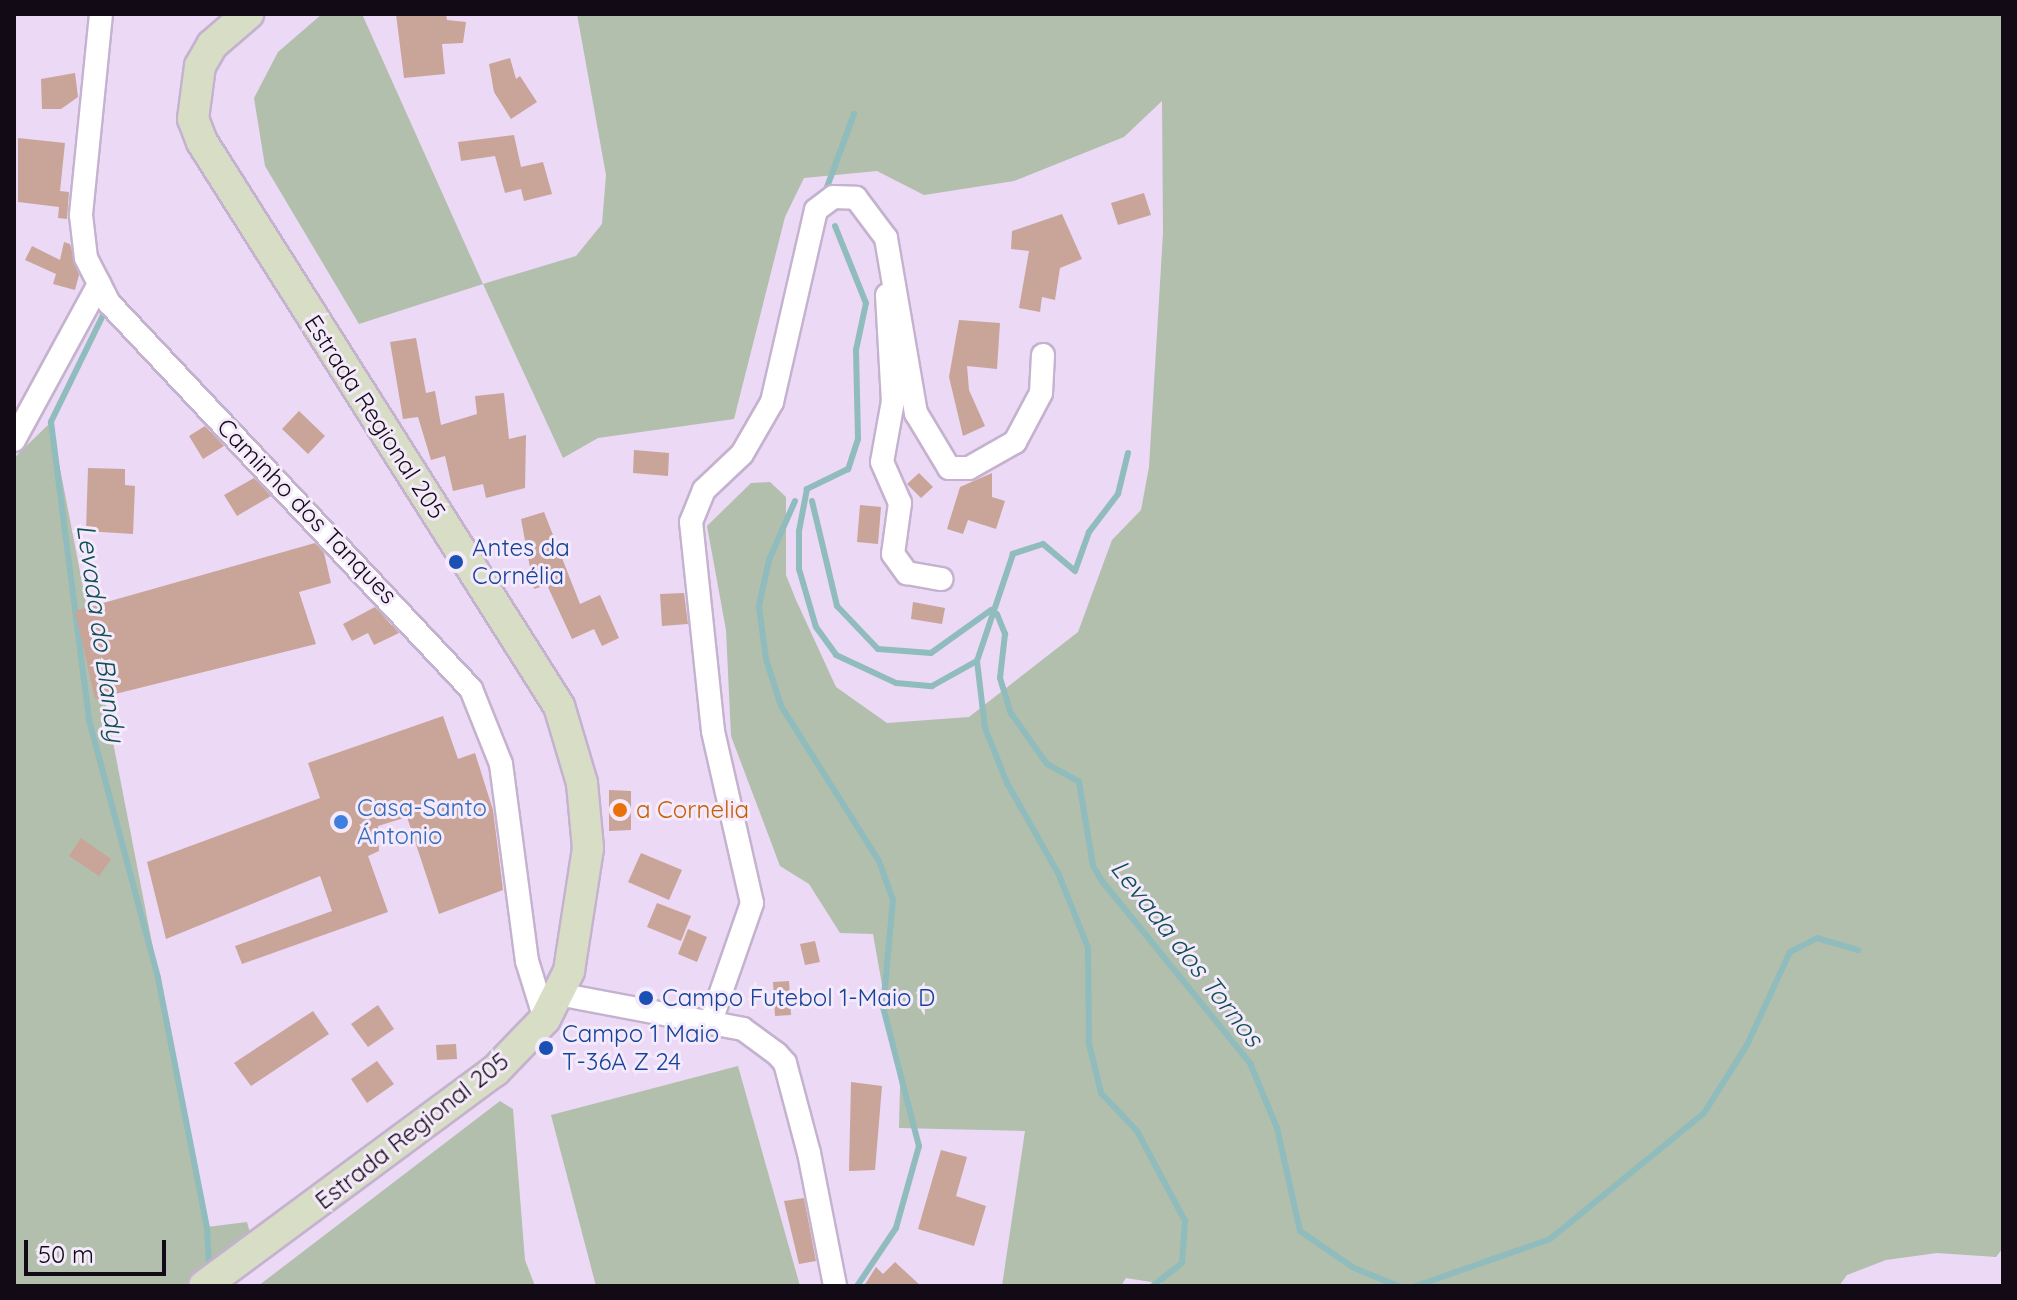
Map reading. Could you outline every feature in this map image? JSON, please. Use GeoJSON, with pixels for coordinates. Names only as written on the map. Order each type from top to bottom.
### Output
{"type":"FeatureCollection","features":[{"type":"Feature","properties":{"kind":"main road","name":"Estrada Regional 205"},"geometry":{"type":"LineString","coordinates":[[204,1286],[495,1071],[552,1007],[569,971],[588,848],[573,748],[559,706],[202,142],[193,119],[200,66],[212,45],[248,14]]}},
{"type":"Feature","properties":{"kind":"street","name":"Caminho dos Tanques"},"geometry":{"type":"LineString","coordinates":[[101,14],[81,215],[86,258],[109,303],[471,689],[501,764],[527,961],[552,1007]]}},
{"type":"Feature","properties":{"kind":"street"},"geometry":{"type":"LineString","coordinates":[[711,1021],[751,895],[713,731],[691,522],[704,490],[742,454],[772,402],[806,240],[820,204],[840,195],[863,203],[886,238],[916,413],[949,468],[969,468],[1015,442],[1041,393],[1043,355]]}},
{"type":"Feature","properties":{"kind":"street"},"geometry":{"type":"LineString","coordinates":[[893,274],[887,308],[893,401],[882,462],[900,503],[893,554],[907,573],[941,579]]}},
{"type":"Feature","properties":{"kind":"street"},"geometry":{"type":"LineString","coordinates":[[14,440],[99,284]]}},
{"type":"Feature","properties":{"kind":"street"},"geometry":{"type":"LineString","coordinates":[[552,1007],[711,1021],[743,1029],[785,1063],[827,1228],[835,1286]]}},
{"type":"Feature","properties":{"kind":"green space"},"geometry":{"type":"Polygon","coordinates":[[[322,14],[362,14],[483,284],[359,324],[265,166],[254,98],[278,52],[322,14]]]}},
{"type":"Feature","properties":{"kind":"green space"},"geometry":{"type":"Polygon","coordinates":[[[577,14],[2003,14],[2003,1248],[1996,1257],[1937,1253],[1886,1260],[1847,1275],[1839,1286],[1176,1286],[1126,1278],[1121,1286],[1002,1286],[1025,1131],[899,1128],[900,1086],[873,934],[840,933],[809,884],[780,866],[731,736],[726,630],[707,526],[751,483],[770,482],[786,497],[786,575],[796,600],[836,687],[887,723],[969,717],[1078,632],[1112,540],[1141,510],[1149,467],[1163,233],[1162,101],[1124,137],[1014,181],[924,195],[877,171],[804,178],[785,217],[734,419],[598,438],[563,458],[483,284],[576,256],[602,224],[606,175],[577,14]]]}},
{"type":"Feature","properties":{"kind":"green space"},"geometry":{"type":"Polygon","coordinates":[[[51,422],[207,1227],[247,1222],[253,1244],[183,1286],[14,1286],[14,458],[51,422]]]}},
{"type":"Feature","properties":{"kind":"green space"},"geometry":{"type":"Polygon","coordinates":[[[738,1066],[800,1286],[596,1286],[551,1115],[738,1066]]]}},
{"type":"Feature","properties":{"kind":"green space"},"geometry":{"type":"Polygon","coordinates":[[[500,1101],[513,1109],[525,1260],[535,1286],[258,1286],[500,1101]]]}},
{"type":"Feature","properties":{"kind":"building"},"geometry":{"type":"Polygon","coordinates":[[[396,14],[446,14],[447,20],[466,22],[463,43],[442,44],[445,74],[404,78],[396,14]]]}},
{"type":"Feature","properties":{"kind":"building"},"geometry":{"type":"Polygon","coordinates":[[[510,58],[516,79],[520,76],[537,102],[511,119],[494,92],[489,64],[510,58]]]}},
{"type":"Feature","properties":{"kind":"building"},"geometry":{"type":"Polygon","coordinates":[[[75,73],[78,97],[61,109],[42,109],[41,79],[75,73]]]}},
{"type":"Feature","properties":{"kind":"building"},"geometry":{"type":"Polygon","coordinates":[[[514,135],[521,167],[543,162],[552,194],[524,201],[521,189],[505,193],[495,156],[461,161],[458,142],[514,135]]]}},
{"type":"Feature","properties":{"kind":"building"},"geometry":{"type":"Polygon","coordinates":[[[18,138],[65,143],[60,191],[69,192],[67,219],[58,218],[59,207],[18,202],[18,138]]]}},
{"type":"Feature","properties":{"kind":"building"},"geometry":{"type":"Polygon","coordinates":[[[1144,193],[1151,215],[1118,225],[1111,203],[1144,193]]]}},
{"type":"Feature","properties":{"kind":"building"},"geometry":{"type":"Polygon","coordinates":[[[1062,214],[1082,259],[1060,268],[1055,300],[1042,297],[1040,312],[1019,308],[1029,251],[1011,249],[1012,231],[1062,214]]]}},
{"type":"Feature","properties":{"kind":"building"},"geometry":{"type":"Polygon","coordinates":[[[64,242],[70,244],[79,275],[75,290],[53,284],[56,274],[25,260],[32,246],[60,260],[64,242]]]}},
{"type":"Feature","properties":{"kind":"building"},"geometry":{"type":"Polygon","coordinates":[[[959,320],[1000,323],[997,369],[967,366],[969,390],[985,426],[963,436],[949,377],[959,320]]]}},
{"type":"Feature","properties":{"kind":"building"},"geometry":{"type":"Polygon","coordinates":[[[416,338],[426,393],[435,391],[441,425],[477,414],[475,396],[504,393],[509,439],[526,435],[525,488],[486,498],[483,484],[453,491],[445,456],[431,460],[418,417],[403,419],[390,342],[416,338]]]}},
{"type":"Feature","properties":{"kind":"building"},"geometry":{"type":"Polygon","coordinates":[[[299,411],[325,436],[308,454],[282,429],[299,411]]]}},
{"type":"Feature","properties":{"kind":"building"},"geometry":{"type":"Polygon","coordinates":[[[205,426],[224,446],[203,459],[189,436],[205,426]]]}},
{"type":"Feature","properties":{"kind":"building"},"geometry":{"type":"Polygon","coordinates":[[[634,450],[669,453],[668,476],[633,473],[634,450]]]}},
{"type":"Feature","properties":{"kind":"building"},"geometry":{"type":"Polygon","coordinates":[[[88,468],[125,469],[125,485],[135,486],[133,534],[86,531],[88,468]]]}},
{"type":"Feature","properties":{"kind":"building"},"geometry":{"type":"Polygon","coordinates":[[[919,473],[933,487],[921,498],[907,484],[919,473]]]}},
{"type":"Feature","properties":{"kind":"building"},"geometry":{"type":"Polygon","coordinates":[[[992,473],[992,497],[1005,501],[996,529],[968,520],[963,534],[947,529],[960,487],[992,473]]]}},
{"type":"Feature","properties":{"kind":"building"},"geometry":{"type":"Polygon","coordinates":[[[254,478],[271,496],[237,516],[224,495],[254,478]]]}},
{"type":"Feature","properties":{"kind":"building"},"geometry":{"type":"Polygon","coordinates":[[[860,505],[881,507],[878,544],[857,542],[860,505]]]}},
{"type":"Feature","properties":{"kind":"building"},"geometry":{"type":"Polygon","coordinates":[[[544,512],[580,604],[600,595],[619,638],[602,646],[594,629],[572,639],[547,585],[534,589],[521,519],[544,512]]]}},
{"type":"Feature","properties":{"kind":"building"},"geometry":{"type":"Polygon","coordinates":[[[315,543],[324,553],[331,583],[299,592],[316,644],[95,699],[75,611],[315,543]]]}},
{"type":"Feature","properties":{"kind":"building"},"geometry":{"type":"Polygon","coordinates":[[[684,593],[688,624],[662,626],[660,594],[684,593]]]}},
{"type":"Feature","properties":{"kind":"building"},"geometry":{"type":"Polygon","coordinates":[[[913,602],[945,608],[942,624],[911,619],[913,602]]]}},
{"type":"Feature","properties":{"kind":"building"},"geometry":{"type":"Polygon","coordinates":[[[375,607],[399,633],[374,645],[368,633],[352,641],[343,624],[375,607]]]}},
{"type":"Feature","properties":{"kind":"building"},"geometry":{"type":"Polygon","coordinates":[[[443,716],[458,759],[475,753],[493,810],[503,890],[439,914],[407,817],[378,826],[379,851],[368,856],[388,912],[242,964],[235,946],[332,911],[320,876],[166,939],[147,862],[320,798],[308,763],[443,716]]]}},
{"type":"Feature","properties":{"kind":"building","name":"a Cornelia"},"geometry":{"type":"Polygon","coordinates":[[[609,790],[631,791],[631,830],[609,831],[609,790]]]}},
{"type":"Feature","properties":{"kind":"building"},"geometry":{"type":"Polygon","coordinates":[[[81,838],[111,859],[99,876],[69,856],[81,838]]]}},
{"type":"Feature","properties":{"kind":"building"},"geometry":{"type":"Polygon","coordinates":[[[641,853],[682,870],[669,900],[628,882],[641,853]]]}},
{"type":"Feature","properties":{"kind":"building"},"geometry":{"type":"Polygon","coordinates":[[[657,903],[691,916],[681,941],[647,927],[657,903]]]}},
{"type":"Feature","properties":{"kind":"building"},"geometry":{"type":"Polygon","coordinates":[[[688,929],[707,937],[697,962],[678,954],[688,929]]]}},
{"type":"Feature","properties":{"kind":"building"},"geometry":{"type":"Polygon","coordinates":[[[815,941],[820,962],[805,965],[800,944],[815,941]]]}},
{"type":"Feature","properties":{"kind":"building"},"geometry":{"type":"Polygon","coordinates":[[[789,981],[791,1015],[775,1016],[773,982],[789,981]]]}},
{"type":"Feature","properties":{"kind":"building"},"geometry":{"type":"Polygon","coordinates":[[[378,1005],[394,1029],[368,1047],[351,1024],[378,1005]]]}},
{"type":"Feature","properties":{"kind":"building"},"geometry":{"type":"Polygon","coordinates":[[[313,1011],[329,1034],[251,1086],[234,1063],[313,1011]]]}},
{"type":"Feature","properties":{"kind":"building"},"geometry":{"type":"Polygon","coordinates":[[[456,1044],[457,1059],[437,1060],[436,1045],[456,1044]]]}},
{"type":"Feature","properties":{"kind":"building"},"geometry":{"type":"Polygon","coordinates":[[[377,1061],[394,1084],[367,1103],[351,1079],[377,1061]]]}},
{"type":"Feature","properties":{"kind":"building"},"geometry":{"type":"Polygon","coordinates":[[[851,1082],[882,1086],[875,1170],[849,1171],[851,1082]]]}},
{"type":"Feature","properties":{"kind":"building"},"geometry":{"type":"Polygon","coordinates":[[[941,1150],[967,1157],[956,1196],[986,1206],[974,1246],[918,1229],[941,1150]]]}},
{"type":"Feature","properties":{"kind":"building"},"geometry":{"type":"Polygon","coordinates":[[[804,1198],[816,1261],[799,1264],[784,1201],[804,1198]]]}},
{"type":"Feature","properties":{"kind":"building"},"geometry":{"type":"Polygon","coordinates":[[[895,1262],[921,1286],[864,1286],[876,1267],[883,1274],[895,1262]]]}},
{"type":"Feature","properties":{"kind":"waterway"},"geometry":{"type":"LineString","coordinates":[[827,187],[854,114]]}},
{"type":"Feature","properties":{"kind":"waterway","name":"Levada dos Tornos"},"geometry":{"type":"LineString","coordinates":[[835,226],[866,303],[856,350],[858,439],[848,469],[807,489],[799,531],[799,569],[816,627],[836,655],[896,683],[932,686],[977,661]]}},
{"type":"Feature","properties":{"kind":"waterway","name":"Levada do Blandy"},"geometry":{"type":"LineString","coordinates":[[107,307],[51,422],[89,720],[158,978],[207,1228],[209,1266]]}},
{"type":"Feature","properties":{"kind":"waterway"},"geometry":{"type":"LineString","coordinates":[[1128,453],[1118,494],[1089,532],[1075,571],[1043,544],[1013,554],[977,661],[985,728],[1007,783],[1059,875],[1088,948],[1089,1044],[1101,1093],[1137,1131],[1185,1221],[1182,1263],[1153,1286]]}},
{"type":"Feature","properties":{"kind":"waterway","name":"Levada dos Tornos"},"geometry":{"type":"LineString","coordinates":[[795,501],[769,560],[759,606],[766,659],[781,706],[879,861],[893,900],[883,1007],[919,1146],[896,1228],[857,1286]]}},
{"type":"Feature","properties":{"kind":"waterway","name":"Levada dos Tornos"},"geometry":{"type":"LineString","coordinates":[[812,501],[837,606],[878,649],[931,653],[991,610]]}},
{"type":"Feature","properties":{"kind":"waterway","name":"Levada dos Tornos"},"geometry":{"type":"LineString","coordinates":[[997,614],[1005,634],[1000,678],[1011,713],[1047,764],[1079,782],[1093,866],[1102,881],[1250,1063],[1277,1128],[1300,1231],[1354,1268],[1398,1286]]}},
{"type":"Feature","properties":{"kind":"waterway","name":"Levada dos Tornos"},"geometry":{"type":"LineString","coordinates":[[1416,1286],[1550,1239],[1704,1113],[1747,1045],[1790,952],[1817,938],[1858,950]]}},
{"type":"Feature","properties":{"kind":"place","name":"Antes da Cornélia"},"geometry":{"type":"Point","coordinates":[456,562]}},
{"type":"Feature","properties":{"kind":"place","name":"a Cornelia"},"geometry":{"type":"Point","coordinates":[620,810]}},
{"type":"Feature","properties":{"kind":"place","name":"Casa-Santo Ántonio"},"geometry":{"type":"Point","coordinates":[341,822]}},
{"type":"Feature","properties":{"kind":"place","name":"Campo Futebol 1-Maio D"},"geometry":{"type":"Point","coordinates":[646,998]}},
{"type":"Feature","properties":{"kind":"place","name":"Campo 1 Maio T-36A Z 24"},"geometry":{"type":"Point","coordinates":[546,1048]}}]}
